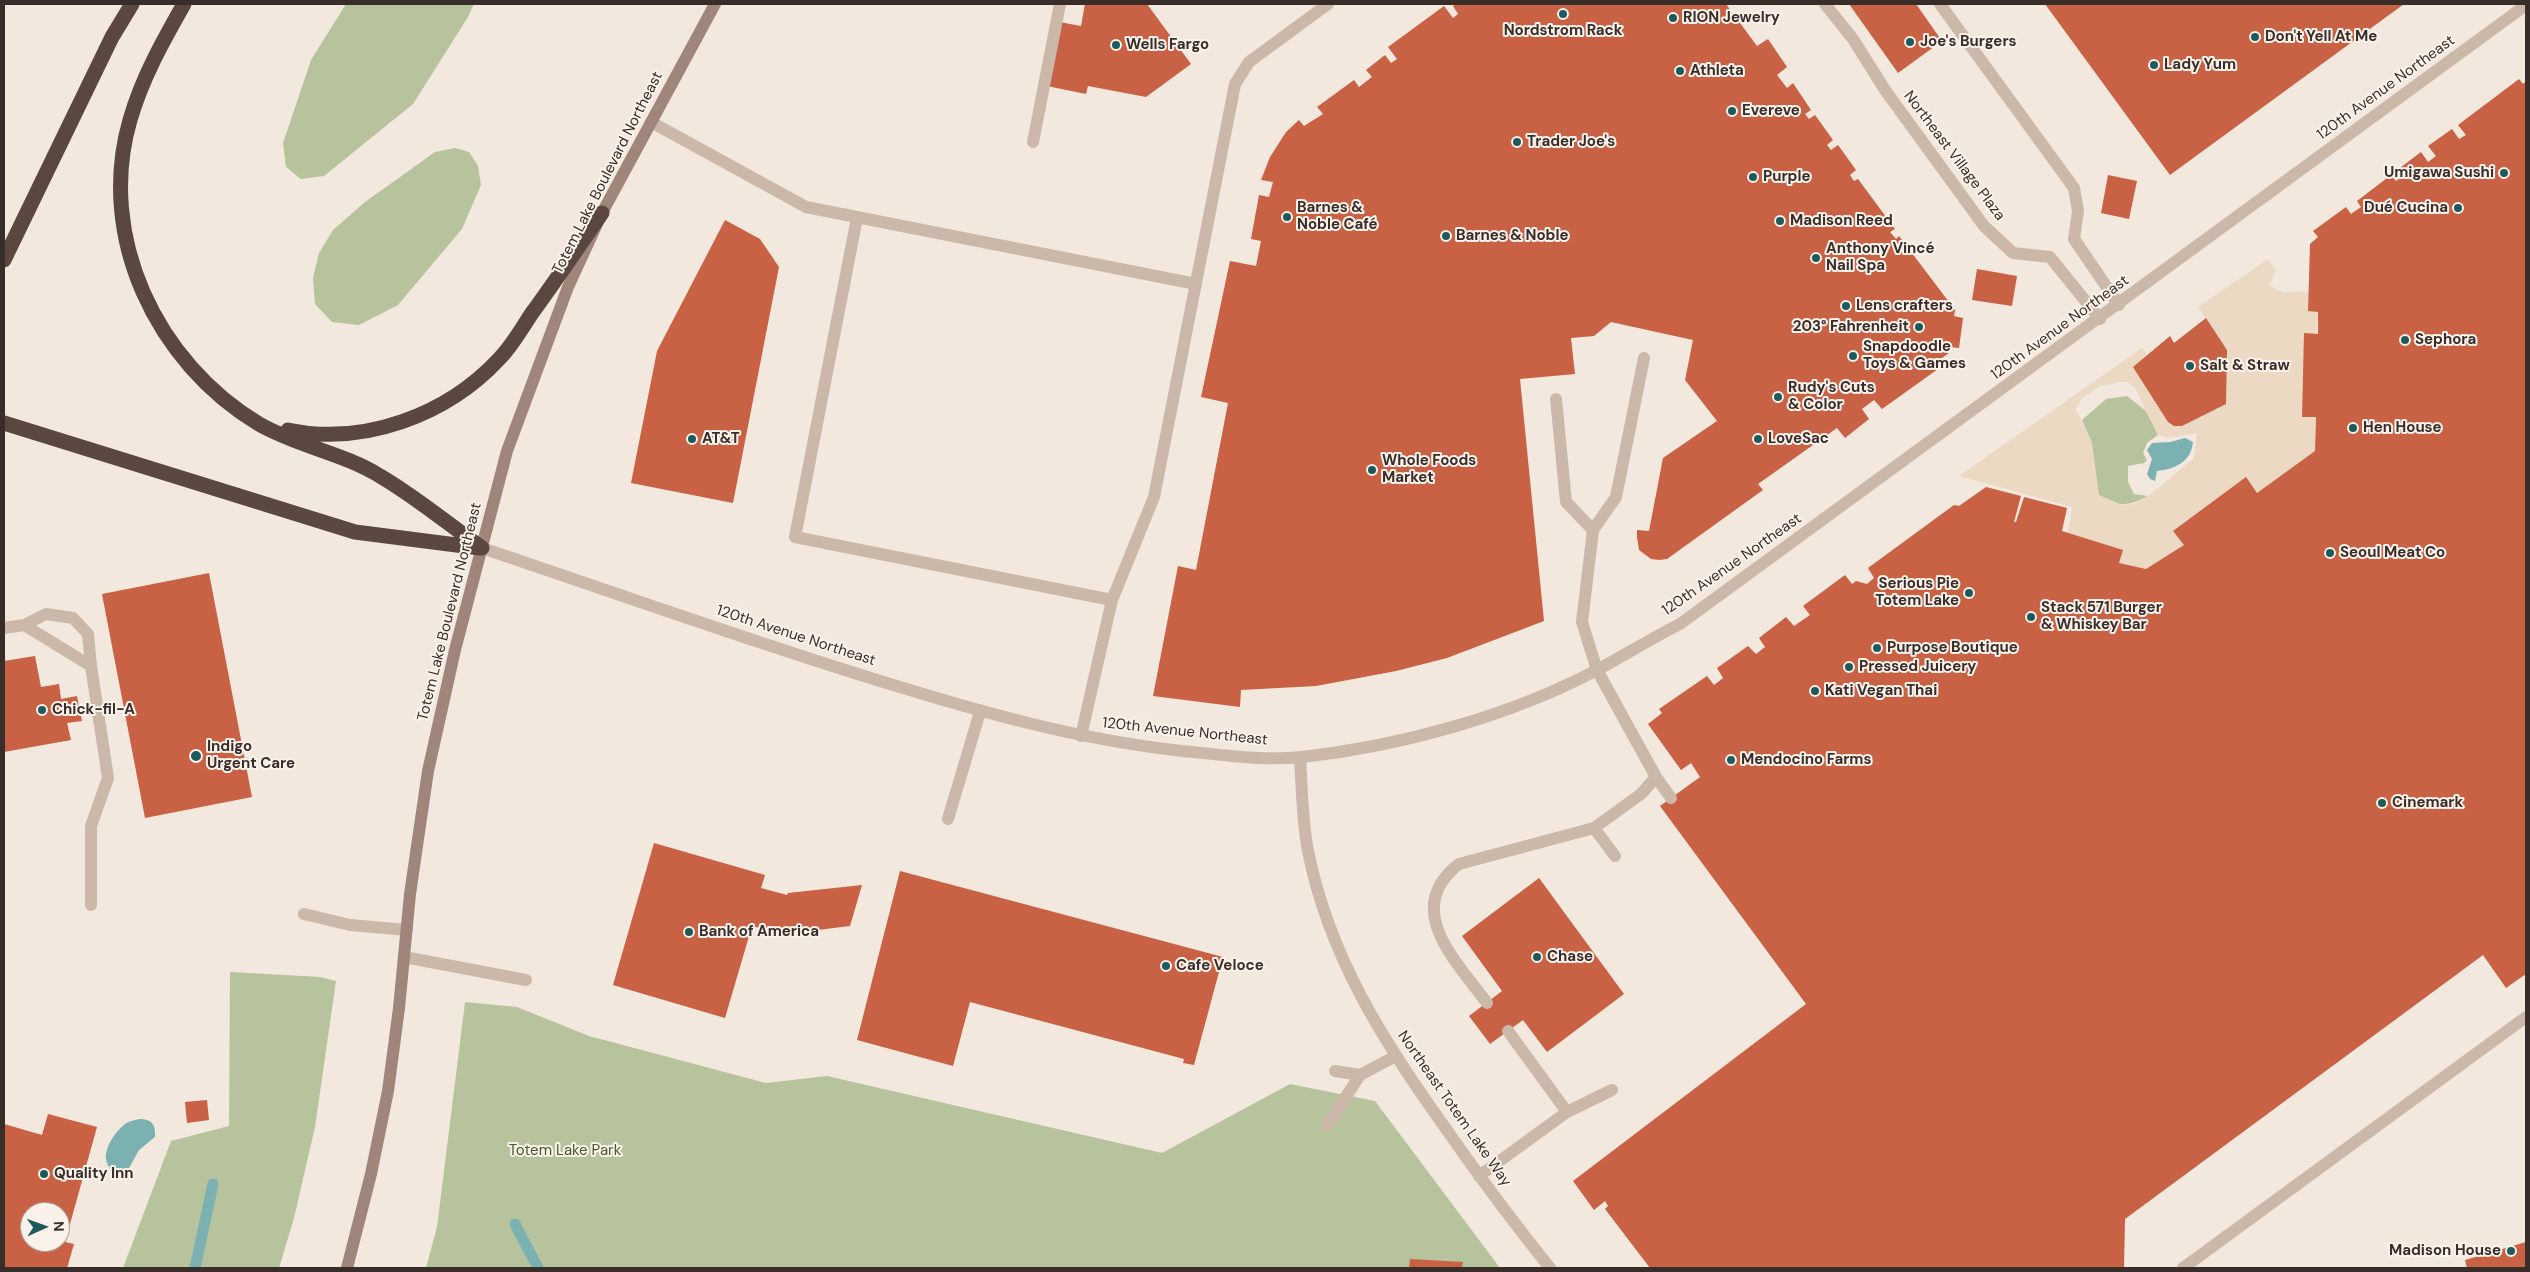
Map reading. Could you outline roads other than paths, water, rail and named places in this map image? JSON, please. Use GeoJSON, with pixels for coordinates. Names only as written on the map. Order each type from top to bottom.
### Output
{"type":"FeatureCollection","features":[{"type":"Feature","properties":{"kind":"highway"},"geometry":{"type":"LineString","coordinates":[[4,260],[112,37],[132,4]]}},
{"type":"Feature","properties":{"kind":"highway"},"geometry":{"type":"LineString","coordinates":[[184,4],[144,77],[130,121],[122,161],[121,203],[125,232],[136,274],[153,314],[170,343],[186,364],[217,395],[260,424],[380,475],[482,548]]}},
{"type":"Feature","properties":{"kind":"highway"},"geometry":{"type":"LineString","coordinates":[[260,424],[297,432],[357,433],[392,425],[425,413],[451,399],[475,383],[501,358],[602,213]]}},
{"type":"Feature","properties":{"kind":"highway"},"geometry":{"type":"LineString","coordinates":[[4,423],[355,532],[482,548]]}},
{"type":"Feature","properties":{"kind":"main road","name":"Totem Lake Boulevard Northeast"},"geometry":{"type":"LineString","coordinates":[[347,1268],[372,1174],[388,1091],[417,839],[428,771],[455,650],[507,451],[568,287],[602,213],[715,4]]}},
{"type":"Feature","properties":{"kind":"street"},"geometry":{"type":"LineString","coordinates":[[1033,142],[1060,4]]}},
{"type":"Feature","properties":{"kind":"street"},"geometry":{"type":"LineString","coordinates":[[1081,736],[1112,600],[1154,497],[1233,92],[1239,76],[1250,62],[1328,4]]}},
{"type":"Feature","properties":{"kind":"street","name":"Northeast Village Plaza"},"geometry":{"type":"LineString","coordinates":[[1825,4],[1853,39],[1885,90],[1984,226],[2013,253],[2050,257],[2100,319]]}},
{"type":"Feature","properties":{"kind":"street"},"geometry":{"type":"LineString","coordinates":[[1940,4],[2074,188],[2078,211],[2074,239],[2119,305]]}},
{"type":"Feature","properties":{"kind":"street","name":"120th Avenue Northeast"},"geometry":{"type":"LineString","coordinates":[[482,548],[788,652],[980,712],[1081,736],[1160,748],[1258,758],[1300,757],[1419,736],[1471,722],[1597,670],[1680,624],[2100,319],[2526,5]]}},
{"type":"Feature","properties":{"kind":"street"},"geometry":{"type":"LineString","coordinates":[[651,122],[806,208],[1196,284]]}},
{"type":"Feature","properties":{"kind":"street"},"geometry":{"type":"LineString","coordinates":[[857,218],[795,538],[1112,600]]}},
{"type":"Feature","properties":{"kind":"street"},"geometry":{"type":"LineString","coordinates":[[1644,358],[1616,497],[1593,530],[1582,622],[1597,670],[1656,777],[1671,798]]}},
{"type":"Feature","properties":{"kind":"street"},"geometry":{"type":"LineString","coordinates":[[1556,399],[1566,502],[1593,530]]}},
{"type":"Feature","properties":{"kind":"street"},"geometry":{"type":"LineString","coordinates":[[4,628],[24,625],[46,614],[73,618],[88,634],[108,778],[91,826],[91,905]]}},
{"type":"Feature","properties":{"kind":"street"},"geometry":{"type":"LineString","coordinates":[[24,625],[91,666]]}},
{"type":"Feature","properties":{"kind":"street"},"geometry":{"type":"LineString","coordinates":[[948,819],[980,712]]}},
{"type":"Feature","properties":{"kind":"street","name":"Northeast Totem Lake Way"},"geometry":{"type":"LineString","coordinates":[[1300,757],[1302,803],[1308,850],[1318,894],[1338,950],[1356,988],[1394,1057],[1479,1176],[1550,1268]]}},
{"type":"Feature","properties":{"kind":"street"},"geometry":{"type":"LineString","coordinates":[[1487,1003],[1440,939],[1433,921],[1435,900],[1447,873],[1459,864],[1594,828],[1641,794],[1656,777]]}},
{"type":"Feature","properties":{"kind":"street"},"geometry":{"type":"LineString","coordinates":[[1594,828],[1615,856]]}},
{"type":"Feature","properties":{"kind":"street"},"geometry":{"type":"LineString","coordinates":[[304,914],[350,925],[407,930]]}},
{"type":"Feature","properties":{"kind":"street"},"geometry":{"type":"LineString","coordinates":[[404,957],[526,980]]}},
{"type":"Feature","properties":{"kind":"street"},"geometry":{"type":"LineString","coordinates":[[2183,1268],[2526,1017]]}},
{"type":"Feature","properties":{"kind":"street"},"geometry":{"type":"LineString","coordinates":[[1508,1031],[1567,1112]]}},
{"type":"Feature","properties":{"kind":"street"},"geometry":{"type":"LineString","coordinates":[[1327,1126],[1360,1074],[1394,1057]]}},
{"type":"Feature","properties":{"kind":"street"},"geometry":{"type":"LineString","coordinates":[[1336,1071],[1360,1074]]}},
{"type":"Feature","properties":{"kind":"street"},"geometry":{"type":"LineString","coordinates":[[1479,1176],[1567,1112],[1612,1090]]}},
{"type":"Feature","properties":{"kind":"water"},"geometry":{"type":"Polygon","coordinates":[[[2185,438],[2193,442],[2189,455],[2176,466],[2157,471],[2155,481],[2150,479],[2147,474],[2152,459],[2147,450],[2152,443],[2170,442],[2185,438]]]}},
{"type":"Feature","properties":{"kind":"water"},"geometry":{"type":"Polygon","coordinates":[[[140,1119],[148,1120],[152,1124],[155,1129],[155,1137],[139,1150],[129,1168],[116,1172],[110,1168],[107,1162],[107,1148],[110,1141],[125,1124],[140,1119]]]}},
{"type":"Feature","properties":{"kind":"waterway"},"geometry":{"type":"LineString","coordinates":[[195,1268],[213,1184]]}},
{"type":"Feature","properties":{"kind":"waterway"},"geometry":{"type":"LineString","coordinates":[[515,1224],[538,1268]]}},
{"type":"Feature","properties":{"kind":"place","name":"Nordstrom Rack"},"geometry":{"type":"Point","coordinates":[1563,14]}},
{"type":"Feature","properties":{"kind":"place","name":"RION Jewelry"},"geometry":{"type":"Point","coordinates":[1673,18]}},
{"type":"Feature","properties":{"kind":"place","name":"Don't Yell At Me"},"geometry":{"type":"Point","coordinates":[2255,37]}},
{"type":"Feature","properties":{"kind":"place","name":"Joe's Burgers"},"geometry":{"type":"Point","coordinates":[1910,42]}},
{"type":"Feature","properties":{"kind":"place","name":"Wells Fargo"},"geometry":{"type":"Point","coordinates":[1116,45]}},
{"type":"Feature","properties":{"kind":"place","name":"Lady Yum"},"geometry":{"type":"Point","coordinates":[2154,65]}},
{"type":"Feature","properties":{"kind":"place","name":"Athleta"},"geometry":{"type":"Point","coordinates":[1680,71]}},
{"type":"Feature","properties":{"kind":"place","name":"Evereve"},"geometry":{"type":"Point","coordinates":[1732,111]}},
{"type":"Feature","properties":{"kind":"place","name":"Trader Joe's"},"geometry":{"type":"Point","coordinates":[1517,142]}},
{"type":"Feature","properties":{"kind":"place","name":"Umigawa Sushi"},"geometry":{"type":"Point","coordinates":[2504,173]}},
{"type":"Feature","properties":{"kind":"place","name":"Purple"},"geometry":{"type":"Point","coordinates":[1753,177]}},
{"type":"Feature","properties":{"kind":"place","name":"Dué Cucina"},"geometry":{"type":"Point","coordinates":[2458,208]}},
{"type":"Feature","properties":{"kind":"place","name":"Barnes & Noble Café"},"geometry":{"type":"Point","coordinates":[1287,217]}},
{"type":"Feature","properties":{"kind":"place","name":"Madison Reed"},"geometry":{"type":"Point","coordinates":[1780,221]}},
{"type":"Feature","properties":{"kind":"place","name":"Barnes & Noble"},"geometry":{"type":"Point","coordinates":[1446,236]}},
{"type":"Feature","properties":{"kind":"place","name":"Anthony Vincé Nail Spa"},"geometry":{"type":"Point","coordinates":[1816,258]}},
{"type":"Feature","properties":{"kind":"place","name":"Lens crafters"},"geometry":{"type":"Point","coordinates":[1846,306]}},
{"type":"Feature","properties":{"kind":"place","name":"203° Fahrenheit"},"geometry":{"type":"Point","coordinates":[1919,327]}},
{"type":"Feature","properties":{"kind":"place","name":"Sephora"},"geometry":{"type":"Point","coordinates":[2405,340]}},
{"type":"Feature","properties":{"kind":"place","name":"Snapdoodle Toys & Games"},"geometry":{"type":"Point","coordinates":[1853,356]}},
{"type":"Feature","properties":{"kind":"place","name":"Salt & Straw"},"geometry":{"type":"Point","coordinates":[2190,366]}},
{"type":"Feature","properties":{"kind":"place","name":"Rudy's Cuts & Color"},"geometry":{"type":"Point","coordinates":[1778,397]}},
{"type":"Feature","properties":{"kind":"place","name":"Hen House"},"geometry":{"type":"Point","coordinates":[2353,428]}},
{"type":"Feature","properties":{"kind":"place","name":"AT&T"},"geometry":{"type":"Point","coordinates":[692,439]}},
{"type":"Feature","properties":{"kind":"place","name":"LoveSac"},"geometry":{"type":"Point","coordinates":[1758,439]}},
{"type":"Feature","properties":{"kind":"place","name":"Whole Foods Market"},"geometry":{"type":"Point","coordinates":[1372,470]}},
{"type":"Feature","properties":{"kind":"place","name":"Seoul Meat Co"},"geometry":{"type":"Point","coordinates":[2330,553]}},
{"type":"Feature","properties":{"kind":"place","name":"Serious Pie Totem Lake"},"geometry":{"type":"Point","coordinates":[1969,593]}},
{"type":"Feature","properties":{"kind":"place","name":"Stack 571 Burger & Whiskey Bar"},"geometry":{"type":"Point","coordinates":[2031,617]}},
{"type":"Feature","properties":{"kind":"place","name":"Purpose Boutique"},"geometry":{"type":"Point","coordinates":[1877,648]}},
{"type":"Feature","properties":{"kind":"place","name":"Pressed Juicery"},"geometry":{"type":"Point","coordinates":[1849,667]}},
{"type":"Feature","properties":{"kind":"place","name":"Kati Vegan Thai"},"geometry":{"type":"Point","coordinates":[1815,691]}},
{"type":"Feature","properties":{"kind":"place","name":"Chick-fil-A"},"geometry":{"type":"Point","coordinates":[42,710]}},
{"type":"Feature","properties":{"kind":"place","name":"Indigo Urgent Care"},"geometry":{"type":"Point","coordinates":[196,756]}},
{"type":"Feature","properties":{"kind":"place","name":"Mendocino Farms"},"geometry":{"type":"Point","coordinates":[1731,760]}},
{"type":"Feature","properties":{"kind":"place","name":"Cinemark"},"geometry":{"type":"Point","coordinates":[2382,803]}},
{"type":"Feature","properties":{"kind":"place","name":"Bank of America"},"geometry":{"type":"Point","coordinates":[689,932]}},
{"type":"Feature","properties":{"kind":"place","name":"Chase"},"geometry":{"type":"Point","coordinates":[1537,957]}},
{"type":"Feature","properties":{"kind":"place","name":"Cafe Veloce"},"geometry":{"type":"Point","coordinates":[1166,966]}},
{"type":"Feature","properties":{"kind":"place","name":"Quality Inn"},"geometry":{"type":"Point","coordinates":[44,1174]}},
{"type":"Feature","properties":{"kind":"place","name":"Madison House"},"geometry":{"type":"Point","coordinates":[2511,1251]}},
{"type":"Feature","properties":{"kind":"park label","name":"Totem Lake Park"},"geometry":{"type":"Point","coordinates":[565,1151]}}]}
